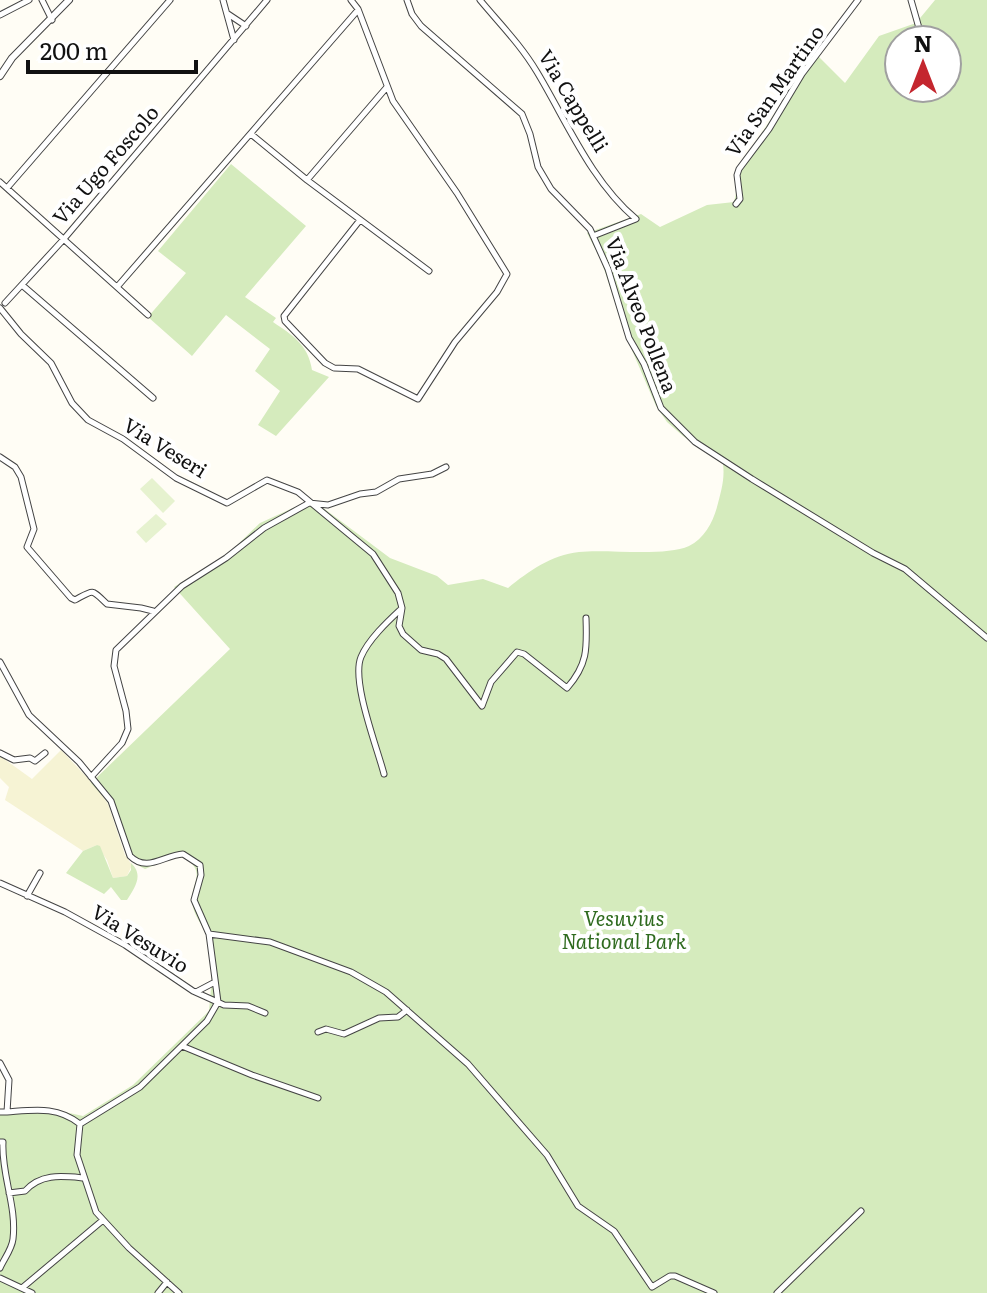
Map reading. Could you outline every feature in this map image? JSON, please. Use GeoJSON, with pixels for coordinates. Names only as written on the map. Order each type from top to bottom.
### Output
{"type":"FeatureCollection","features":[{"type":"Feature","properties":{"kind":"street"},"geometry":{"type":"LineString","coordinates":[[0,15],[29,0]]}},
{"type":"Feature","properties":{"kind":"street"},"geometry":{"type":"LineString","coordinates":[[42,0],[52,20]]}},
{"type":"Feature","properties":{"kind":"street"},"geometry":{"type":"LineString","coordinates":[[0,76],[12,58],[69,0]]}},
{"type":"Feature","properties":{"kind":"street"},"geometry":{"type":"LineString","coordinates":[[7,188],[170,0]]}},
{"type":"Feature","properties":{"kind":"street"},"geometry":{"type":"LineString","coordinates":[[223,0],[234,40]]}},
{"type":"Feature","properties":{"kind":"street","name":"Via Ugo Foscolo"},"geometry":{"type":"LineString","coordinates":[[2,305],[63,240],[267,0]]}},
{"type":"Feature","properties":{"kind":"street"},"geometry":{"type":"LineString","coordinates":[[351,0],[358,9],[393,101],[457,193],[507,274],[497,292],[455,342],[418,399],[358,369],[334,368],[325,363],[285,321],[284,316],[360,220]]}},
{"type":"Feature","properties":{"kind":"street","name":"Via Alveo Pollena"},"geometry":{"type":"LineString","coordinates":[[407,0],[421,26],[522,114],[538,167],[551,189],[590,229],[608,269],[629,338],[644,364],[661,408],[675,424],[695,442],[752,479],[873,553],[905,569],[951,604],[987,638]]}},
{"type":"Feature","properties":{"kind":"street","name":"Via Cappelli"},"geometry":{"type":"LineString","coordinates":[[480,0],[523,49],[575,139],[618,204],[636,219],[593,236]]}},
{"type":"Feature","properties":{"kind":"street","name":"Via San Martino"},"geometry":{"type":"LineString","coordinates":[[736,204],[740,199],[739,169],[769,129],[802,74],[858,0]]}},
{"type":"Feature","properties":{"kind":"street"},"geometry":{"type":"LineString","coordinates":[[911,0],[918,24]]}},
{"type":"Feature","properties":{"kind":"street"},"geometry":{"type":"LineString","coordinates":[[117,287],[358,9]]}},
{"type":"Feature","properties":{"kind":"street"},"geometry":{"type":"LineString","coordinates":[[227,14],[246,26]]}},
{"type":"Feature","properties":{"kind":"street"},"geometry":{"type":"LineString","coordinates":[[307,180],[387,87]]}},
{"type":"Feature","properties":{"kind":"street"},"geometry":{"type":"LineString","coordinates":[[251,134],[429,271]]}},
{"type":"Feature","properties":{"kind":"street"},"geometry":{"type":"LineString","coordinates":[[0,182],[148,315]]}},
{"type":"Feature","properties":{"kind":"street"},"geometry":{"type":"LineString","coordinates":[[22,285],[153,398]]}},
{"type":"Feature","properties":{"kind":"street","name":"Via Veseri"},"geometry":{"type":"LineString","coordinates":[[2,305],[13,325],[51,363],[72,403],[83,416],[132,445],[176,478],[227,503],[267,480],[298,492],[373,554],[394,583],[402,608],[399,626],[403,634],[421,650],[446,659],[482,706],[491,682],[517,652],[524,654],[567,688],[577,677],[587,653],[586,618]]}},
{"type":"Feature","properties":{"kind":"street"},"geometry":{"type":"LineString","coordinates":[[0,457],[15,467],[21,477],[34,529],[27,547],[71,598],[75,600],[92,591],[113,606],[153,612]]}},
{"type":"Feature","properties":{"kind":"street"},"geometry":{"type":"LineString","coordinates":[[91,777],[122,743],[128,729],[114,666],[116,650],[182,586],[226,558],[264,528],[309,503],[328,505],[376,492],[399,479],[432,474],[446,467]]}},
{"type":"Feature","properties":{"kind":"street"},"geometry":{"type":"LineString","coordinates":[[384,774],[358,681],[359,663],[362,654],[402,608]]}},
{"type":"Feature","properties":{"kind":"street"},"geometry":{"type":"LineString","coordinates":[[0,662],[29,715],[79,762],[111,801],[130,856],[136,862],[150,864],[183,854],[200,865],[201,875],[194,900],[209,934],[218,1002],[207,1021],[140,1087],[80,1124]]}},
{"type":"Feature","properties":{"kind":"street"},"geometry":{"type":"LineString","coordinates":[[0,753],[11,760],[30,758],[35,761],[45,753]]}},
{"type":"Feature","properties":{"kind":"street"},"geometry":{"type":"LineString","coordinates":[[27,896],[40,873]]}},
{"type":"Feature","properties":{"kind":"street","name":"Via Vesuvio"},"geometry":{"type":"LineString","coordinates":[[0,883],[65,912],[125,945],[196,992],[231,1006],[248,1006],[265,1013]]}},
{"type":"Feature","properties":{"kind":"street"},"geometry":{"type":"LineString","coordinates":[[209,934],[270,942],[351,972],[386,992],[468,1064],[547,1155],[578,1206],[614,1231],[652,1287],[665,1278],[675,1276],[714,1293]]}},
{"type":"Feature","properties":{"kind":"street"},"geometry":{"type":"LineString","coordinates":[[196,992],[215,982]]}},
{"type":"Feature","properties":{"kind":"street"},"geometry":{"type":"LineString","coordinates":[[318,1032],[326,1029],[344,1034],[379,1018],[398,1017],[407,1010]]}},
{"type":"Feature","properties":{"kind":"street"},"geometry":{"type":"LineString","coordinates":[[182,1046],[253,1076],[318,1098]]}},
{"type":"Feature","properties":{"kind":"street"},"geometry":{"type":"LineString","coordinates":[[0,1063],[8,1074],[4,1112],[45,1109],[67,1114],[80,1124]]}},
{"type":"Feature","properties":{"kind":"street"},"geometry":{"type":"LineString","coordinates":[[80,1124],[77,1155],[96,1212],[129,1248],[179,1293]]}},
{"type":"Feature","properties":{"kind":"street"},"geometry":{"type":"LineString","coordinates":[[0,1142],[3,1142],[3,1170],[9,1193],[13,1242],[0,1268]]}},
{"type":"Feature","properties":{"kind":"street"},"geometry":{"type":"LineString","coordinates":[[9,1193],[25,1191],[33,1182],[43,1178],[84,1178]]}},
{"type":"Feature","properties":{"kind":"street"},"geometry":{"type":"LineString","coordinates":[[777,1293],[861,1211]]}},
{"type":"Feature","properties":{"kind":"street"},"geometry":{"type":"LineString","coordinates":[[22,1288],[103,1220]]}},
{"type":"Feature","properties":{"kind":"street"},"geometry":{"type":"LineString","coordinates":[[0,1278],[32,1293]]}},
{"type":"Feature","properties":{"kind":"street"},"geometry":{"type":"LineString","coordinates":[[158,1293],[167,1282]]}},
{"type":"Feature","properties":{"kind":"shaded area"},"geometry":{"type":"Polygon","coordinates":[[[61,750],[108,804],[125,855],[132,865],[127,876],[113,878],[107,860],[97,845],[83,851],[5,800],[9,787],[0,778],[0,756],[32,779],[61,750]]]}},
{"type":"Feature","properties":{"kind":"green space","name":"Vesuvius National Park"},"geometry":{"type":"Polygon","coordinates":[[[935,0],[987,0],[987,1293],[0,1293],[0,1110],[42,1107],[83,1116],[133,1085],[209,1011],[211,953],[207,935],[193,907],[196,869],[184,857],[145,869],[135,863],[125,848],[113,812],[91,783],[230,649],[174,587],[229,553],[260,523],[295,507],[318,504],[390,558],[437,576],[448,585],[483,579],[508,588],[559,556],[591,551],[666,551],[694,543],[707,530],[715,513],[722,486],[723,464],[683,436],[667,422],[656,406],[628,341],[601,260],[587,233],[641,214],[660,227],[707,205],[734,202],[737,189],[735,173],[815,53],[845,83],[883,35],[883,104],[963,104],[963,24],[913,24],[935,0]]]}},
{"type":"Feature","properties":{"kind":"green space"},"geometry":{"type":"Polygon","coordinates":[[[231,164],[306,226],[245,297],[276,318],[273,322],[298,341],[307,353],[312,370],[329,377],[276,436],[258,425],[280,391],[255,371],[270,349],[226,315],[192,356],[148,317],[186,273],[158,251],[231,164]]]}},
{"type":"Feature","properties":{"kind":"green space"},"geometry":{"type":"Polygon","coordinates":[[[152,478],[175,501],[163,513],[140,489],[152,478]]]}},
{"type":"Feature","properties":{"kind":"green space"},"geometry":{"type":"Polygon","coordinates":[[[156,514],[167,524],[146,543],[136,532],[156,514]]]}},
{"type":"Feature","properties":{"kind":"green space"},"geometry":{"type":"Polygon","coordinates":[[[97,845],[113,878],[127,876],[131,863],[135,868],[137,881],[127,900],[121,900],[111,887],[104,894],[66,873],[83,851],[97,845]]]}}]}
